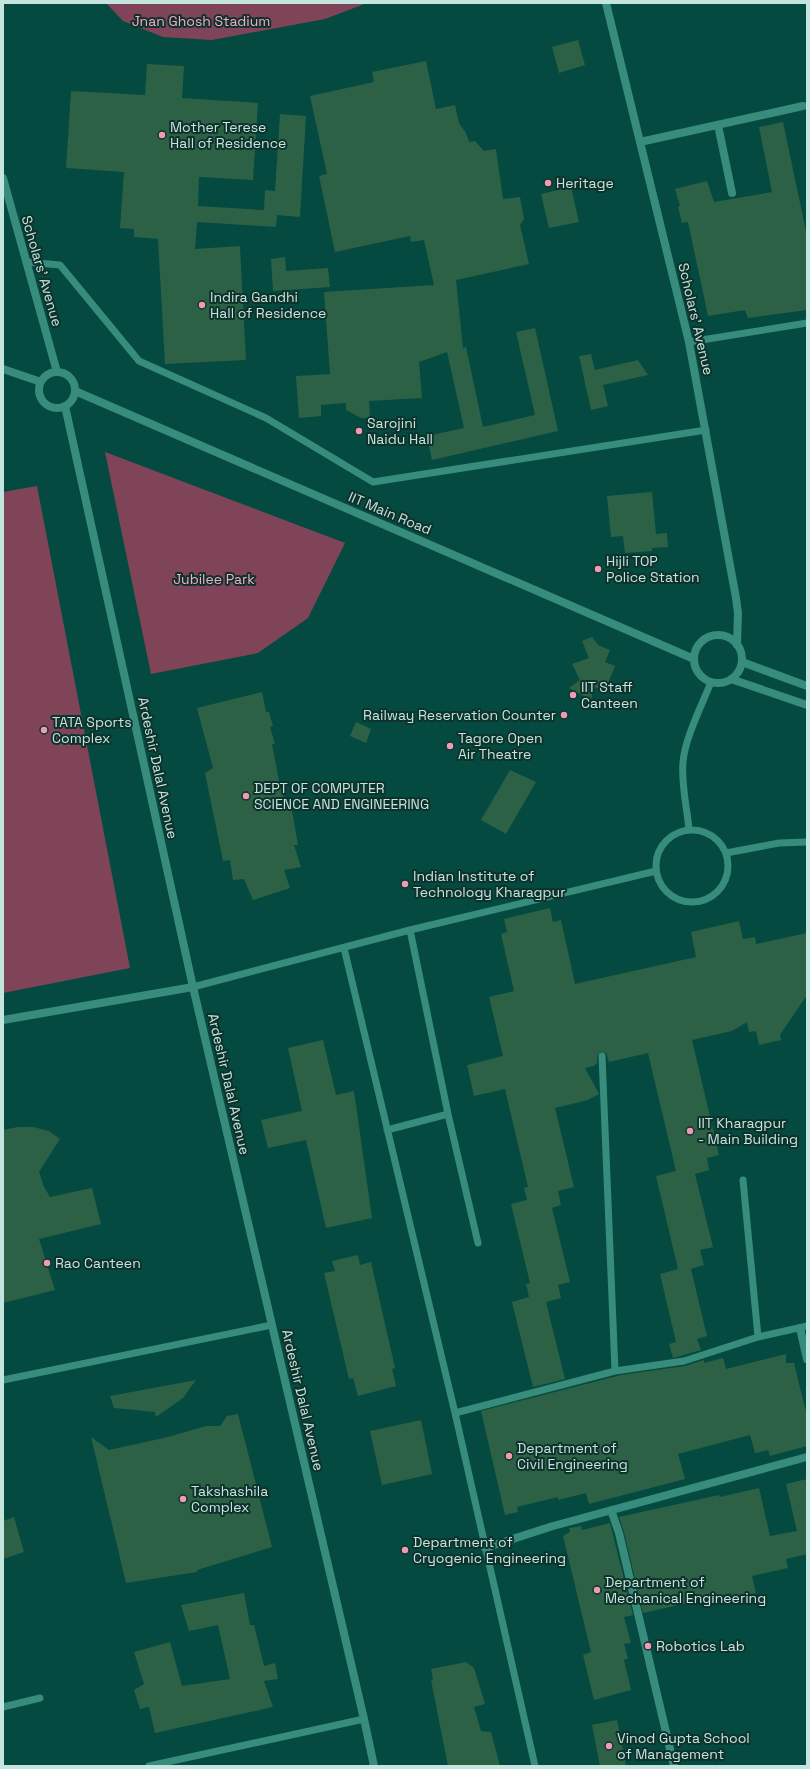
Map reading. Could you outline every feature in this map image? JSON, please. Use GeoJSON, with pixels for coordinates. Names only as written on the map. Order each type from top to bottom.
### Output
{"type":"FeatureCollection","features":[{"type":"Feature","properties":{"kind":"street","name":"Scholars' Avenue"},"geometry":{"type":"LineString","coordinates":[[606,3],[689,342],[738,613],[738,645]]}},
{"type":"Feature","properties":{"kind":"street"},"geometry":{"type":"LineString","coordinates":[[640,142],[803,106]]}},
{"type":"Feature","properties":{"kind":"street"},"geometry":{"type":"LineString","coordinates":[[718,125],[732,193]]}},
{"type":"Feature","properties":{"kind":"street","name":"Scholars' Avenue"},"geometry":{"type":"LineString","coordinates":[[3,178],[57,372]]}},
{"type":"Feature","properties":{"kind":"street"},"geometry":{"type":"LineString","coordinates":[[3,369],[41,382]]}},
{"type":"Feature","properties":{"kind":"street"},"geometry":{"type":"LineString","coordinates":[[57,372],[68,375],[72,380],[75,391],[73,400],[66,406],[54,408],[44,403],[39,393],[41,382],[47,374],[57,372]]}},
{"type":"Feature","properties":{"kind":"street","name":"IIT Main Road"},"geometry":{"type":"LineString","coordinates":[[75,391],[694,659]]}},
{"type":"Feature","properties":{"kind":"street","name":"Ardeshir Dalal Avenue"},"geometry":{"type":"LineString","coordinates":[[66,406],[193,987],[374,1766]]}},
{"type":"Feature","properties":{"kind":"street"},"geometry":{"type":"LineString","coordinates":[[710,636],[726,636],[738,645],[742,662],[740,668],[731,679],[718,683],[711,682],[699,673],[694,659],[699,645],[710,636]]}},
{"type":"Feature","properties":{"kind":"street"},"geometry":{"type":"LineString","coordinates":[[742,662],[807,686]]}},
{"type":"Feature","properties":{"kind":"street"},"geometry":{"type":"LineString","coordinates":[[731,679],[807,705]]}},
{"type":"Feature","properties":{"kind":"street"},"geometry":{"type":"LineString","coordinates":[[3,1020],[193,987]]}},
{"type":"Feature","properties":{"kind":"street"},"geometry":{"type":"LineString","coordinates":[[804,1327],[807,1360]]}},
{"type":"Feature","properties":{"kind":"street"},"geometry":{"type":"LineString","coordinates":[[485,1548],[553,1526],[807,1457]]}},
{"type":"Feature","properties":{"kind":"street"},"geometry":{"type":"LineString","coordinates":[[611,1510],[619,1533],[674,1766]]}},
{"type":"Feature","properties":{"kind":"lane"},"geometry":{"type":"LineString","coordinates":[[26,262],[60,264],[138,361],[266,418],[373,482],[706,430]]}},
{"type":"Feature","properties":{"kind":"lane"},"geometry":{"type":"LineString","coordinates":[[689,342],[807,323]]}},
{"type":"Feature","properties":{"kind":"lane"},"geometry":{"type":"LineString","coordinates":[[689,830],[683,779],[683,762],[686,745],[711,682]]}},
{"type":"Feature","properties":{"kind":"lane"},"geometry":{"type":"LineString","coordinates":[[689,830],[701,830],[711,835],[720,843],[726,853],[728,864],[727,876],[722,888],[713,896],[702,902],[689,903],[677,900],[667,893],[659,883],[656,871],[656,859],[660,847],[668,838],[678,832],[689,830]]}},
{"type":"Feature","properties":{"kind":"lane"},"geometry":{"type":"LineString","coordinates":[[726,853],[779,843],[807,842]]}},
{"type":"Feature","properties":{"kind":"lane"},"geometry":{"type":"LineString","coordinates":[[193,987],[410,930],[656,871]]}},
{"type":"Feature","properties":{"kind":"lane"},"geometry":{"type":"LineString","coordinates":[[410,930],[448,1114],[478,1243]]}},
{"type":"Feature","properties":{"kind":"lane"},"geometry":{"type":"LineString","coordinates":[[344,948],[455,1413],[535,1766]]}},
{"type":"Feature","properties":{"kind":"lane"},"geometry":{"type":"LineString","coordinates":[[602,1056],[615,1372]]}},
{"type":"Feature","properties":{"kind":"lane"},"geometry":{"type":"LineString","coordinates":[[387,1130],[448,1114]]}},
{"type":"Feature","properties":{"kind":"lane"},"geometry":{"type":"LineString","coordinates":[[744,1180],[758,1337]]}},
{"type":"Feature","properties":{"kind":"lane"},"geometry":{"type":"LineString","coordinates":[[3,1380],[272,1325]]}},
{"type":"Feature","properties":{"kind":"lane"},"geometry":{"type":"LineString","coordinates":[[455,1413],[615,1372],[684,1361],[758,1337],[804,1327]]}},
{"type":"Feature","properties":{"kind":"lane"},"geometry":{"type":"LineString","coordinates":[[3,1707],[40,1698]]}},
{"type":"Feature","properties":{"kind":"lane"},"geometry":{"type":"LineString","coordinates":[[149,1766],[364,1719]]}},
{"type":"Feature","properties":{"kind":"shaded area","name":"Indian Institute of Technology Kharagpur"},"geometry":{"type":"Polygon","coordinates":[[[3,3],[807,3],[807,1766],[3,1766],[3,3]]]}},
{"type":"Feature","properties":{"kind":"green space","name":"Jnan Ghosh Stadium"},"geometry":{"type":"Polygon","coordinates":[[[106,3],[367,3],[325,19],[212,40],[163,37],[123,21],[106,3]]]}},
{"type":"Feature","properties":{"kind":"green space","name":"Jubilee Park"},"geometry":{"type":"Polygon","coordinates":[[[105,452],[345,543],[308,618],[258,653],[151,674],[105,452]]]}},
{"type":"Feature","properties":{"kind":"green space","name":"TATA Sports Complex"},"geometry":{"type":"Polygon","coordinates":[[[37,486],[130,968],[3,993],[3,492],[37,486]]]}},
{"type":"Feature","properties":{"kind":"building"},"geometry":{"type":"Polygon","coordinates":[[[578,40],[585,65],[559,73],[552,47],[578,40]]]}},
{"type":"Feature","properties":{"kind":"building"},"geometry":{"type":"Polygon","coordinates":[[[426,61],[436,109],[455,105],[459,123],[466,133],[469,142],[475,141],[484,151],[496,149],[503,199],[520,197],[524,219],[520,225],[529,264],[456,280],[463,348],[466,347],[483,427],[535,415],[516,332],[535,328],[558,431],[432,460],[427,436],[464,428],[447,352],[419,362],[422,398],[369,401],[370,418],[361,418],[346,410],[346,403],[321,405],[321,416],[299,418],[296,376],[330,374],[324,292],[434,285],[424,240],[411,242],[410,236],[335,252],[319,176],[327,174],[310,96],[374,82],[372,72],[426,61]]]}},
{"type":"Feature","properties":{"kind":"building"},"geometry":{"type":"Polygon","coordinates":[[[147,64],[184,66],[182,98],[258,103],[253,180],[199,177],[198,206],[264,210],[265,190],[275,191],[280,114],[306,116],[300,217],[277,215],[276,227],[197,222],[195,249],[240,246],[246,360],[165,364],[158,239],[134,237],[134,229],[120,228],[124,172],[66,168],[71,91],[145,95],[147,64]]]}},
{"type":"Feature","properties":{"kind":"building"},"geometry":{"type":"Polygon","coordinates":[[[783,122],[807,236],[807,310],[748,318],[745,310],[708,316],[688,222],[682,223],[678,207],[680,206],[675,189],[707,181],[714,202],[772,192],[759,127],[783,122]]]}},
{"type":"Feature","properties":{"kind":"building"},"geometry":{"type":"Polygon","coordinates":[[[571,187],[579,222],[549,228],[541,194],[571,187]]]}},
{"type":"Feature","properties":{"kind":"building"},"geometry":{"type":"Polygon","coordinates":[[[285,257],[286,271],[328,268],[330,287],[273,291],[271,259],[285,257]]]}},
{"type":"Feature","properties":{"kind":"building"},"geometry":{"type":"Polygon","coordinates":[[[591,354],[595,370],[638,360],[648,375],[603,385],[608,406],[591,410],[579,356],[591,354]]]}},
{"type":"Feature","properties":{"kind":"building"},"geometry":{"type":"Polygon","coordinates":[[[652,492],[656,534],[667,533],[668,547],[652,548],[652,551],[625,553],[623,536],[611,537],[607,496],[652,492]]]}},
{"type":"Feature","properties":{"kind":"building"},"geometry":{"type":"Polygon","coordinates":[[[592,637],[598,645],[610,650],[605,662],[615,666],[605,691],[594,687],[591,700],[569,688],[580,680],[572,664],[589,658],[582,641],[592,637]]]}},
{"type":"Feature","properties":{"kind":"building","name":"DEPT OF COMPUTER SCIENCE AND ENGINEERING"},"geometry":{"type":"Polygon","coordinates":[[[262,692],[266,712],[269,712],[273,726],[270,727],[275,744],[272,744],[280,786],[287,807],[291,805],[298,845],[294,845],[301,867],[284,870],[290,888],[253,900],[244,879],[233,880],[230,860],[223,861],[205,773],[213,768],[197,708],[262,692]]]}},
{"type":"Feature","properties":{"kind":"building"},"geometry":{"type":"Polygon","coordinates":[[[356,722],[371,729],[366,743],[350,736],[356,722]]]}},
{"type":"Feature","properties":{"kind":"building"},"geometry":{"type":"Polygon","coordinates":[[[510,770],[536,782],[506,834],[481,820],[510,770]]]}},
{"type":"Feature","properties":{"kind":"building","name":"IIT Kharagpur - Main Building"},"geometry":{"type":"Polygon","coordinates":[[[550,908],[553,922],[561,920],[575,984],[696,957],[691,932],[739,921],[743,939],[755,937],[756,944],[807,933],[807,995],[780,1035],[781,1040],[759,1045],[756,1031],[749,1032],[747,1022],[732,1031],[692,1040],[719,1155],[707,1158],[709,1170],[695,1174],[713,1247],[700,1250],[704,1265],[691,1269],[707,1336],[697,1339],[701,1350],[673,1358],[669,1344],[676,1342],[660,1274],[678,1269],[656,1176],[676,1171],[648,1053],[609,1062],[606,1053],[600,1052],[597,1056],[597,1063],[594,1066],[585,1068],[599,1094],[588,1100],[555,1108],[574,1187],[558,1191],[561,1205],[552,1208],[570,1282],[558,1285],[561,1298],[546,1302],[565,1379],[533,1387],[512,1302],[529,1297],[526,1284],[530,1283],[511,1204],[527,1200],[524,1188],[528,1187],[505,1089],[474,1096],[467,1065],[503,1056],[489,997],[514,991],[501,934],[507,932],[504,919],[550,908]]]}},
{"type":"Feature","properties":{"kind":"building"},"geometry":{"type":"Polygon","coordinates":[[[323,1040],[336,1095],[354,1091],[372,1218],[326,1228],[306,1140],[268,1148],[261,1120],[302,1111],[288,1048],[323,1040]]]}},
{"type":"Feature","properties":{"kind":"building"},"geometry":{"type":"Polygon","coordinates":[[[18,1127],[33,1127],[49,1131],[60,1139],[39,1172],[44,1187],[50,1197],[92,1188],[101,1224],[39,1239],[55,1290],[3,1303],[3,1130],[18,1127]]]}},
{"type":"Feature","properties":{"kind":"building"},"geometry":{"type":"Polygon","coordinates":[[[358,1255],[360,1265],[371,1262],[395,1368],[392,1369],[396,1386],[358,1396],[353,1378],[349,1379],[324,1273],[335,1271],[332,1261],[358,1255]]]}},
{"type":"Feature","properties":{"kind":"building"},"geometry":{"type":"Polygon","coordinates":[[[786,1354],[786,1363],[794,1363],[807,1416],[807,1446],[770,1456],[768,1450],[755,1453],[750,1435],[678,1454],[685,1479],[589,1504],[586,1493],[558,1500],[558,1497],[517,1507],[518,1512],[505,1515],[481,1411],[621,1375],[685,1366],[704,1360],[704,1363],[723,1358],[726,1369],[786,1354]]]}},
{"type":"Feature","properties":{"kind":"building"},"geometry":{"type":"Polygon","coordinates":[[[196,1380],[183,1398],[156,1417],[155,1412],[114,1408],[110,1396],[196,1380]]]}},
{"type":"Feature","properties":{"kind":"building","name":"Takshashila Complex"},"geometry":{"type":"Polygon","coordinates":[[[238,1414],[272,1547],[197,1570],[197,1572],[126,1583],[91,1437],[109,1450],[168,1437],[206,1426],[220,1426],[227,1416],[238,1414]]]}},
{"type":"Feature","properties":{"kind":"building"},"geometry":{"type":"Polygon","coordinates":[[[421,1420],[432,1474],[382,1485],[370,1431],[421,1420]]]}},
{"type":"Feature","properties":{"kind":"building"},"geometry":{"type":"Polygon","coordinates":[[[807,1479],[807,1554],[786,1559],[788,1568],[752,1576],[756,1593],[732,1599],[731,1593],[643,1613],[624,1532],[619,1517],[719,1495],[720,1497],[759,1488],[770,1536],[797,1531],[786,1484],[807,1479]]]}},
{"type":"Feature","properties":{"kind":"building"},"geometry":{"type":"Polygon","coordinates":[[[14,1517],[24,1552],[3,1559],[3,1521],[14,1517]]]}},
{"type":"Feature","properties":{"kind":"building","name":"Department of Mechanical Engineering"},"geometry":{"type":"Polygon","coordinates":[[[610,1523],[633,1615],[624,1617],[631,1643],[624,1644],[628,1658],[624,1660],[631,1690],[594,1700],[583,1655],[591,1652],[563,1536],[570,1532],[569,1528],[581,1526],[582,1530],[610,1523]]]}},
{"type":"Feature","properties":{"kind":"building"},"geometry":{"type":"Polygon","coordinates":[[[244,1593],[250,1625],[254,1625],[264,1666],[275,1663],[278,1679],[264,1681],[273,1707],[155,1733],[149,1707],[140,1709],[134,1690],[144,1684],[134,1652],[170,1642],[182,1686],[230,1679],[218,1625],[189,1631],[181,1605],[244,1593]]]}},
{"type":"Feature","properties":{"kind":"building"},"geometry":{"type":"Polygon","coordinates":[[[466,1662],[474,1668],[485,1704],[474,1707],[481,1731],[491,1732],[500,1766],[448,1766],[431,1680],[433,1680],[431,1669],[466,1662]]]}},
{"type":"Feature","properties":{"kind":"building","name":"Vinod Gupta School of Management"},"geometry":{"type":"Polygon","coordinates":[[[617,1720],[626,1766],[600,1766],[592,1725],[617,1720]]]}},
{"type":"Feature","properties":{"kind":"place","name":"Mother Terese Hall of Residence"},"geometry":{"type":"Point","coordinates":[162,135]}},
{"type":"Feature","properties":{"kind":"place","name":"Heritage"},"geometry":{"type":"Point","coordinates":[548,183]}},
{"type":"Feature","properties":{"kind":"place","name":"Indira Gandhi Hall of Residence"},"geometry":{"type":"Point","coordinates":[202,305]}},
{"type":"Feature","properties":{"kind":"place","name":"Sarojini Naidu Hall"},"geometry":{"type":"Point","coordinates":[359,431]}},
{"type":"Feature","properties":{"kind":"place","name":"Hijli TOP Police Station"},"geometry":{"type":"Point","coordinates":[598,569]}},
{"type":"Feature","properties":{"kind":"place","name":"IIT Staff Canteen"},"geometry":{"type":"Point","coordinates":[573,695]}},
{"type":"Feature","properties":{"kind":"place","name":"Railway Reservation Counter"},"geometry":{"type":"Point","coordinates":[564,715]}},
{"type":"Feature","properties":{"kind":"place","name":"TATA Sports Complex"},"geometry":{"type":"Point","coordinates":[44,730]}},
{"type":"Feature","properties":{"kind":"place","name":"Tagore Open Air Theatre"},"geometry":{"type":"Point","coordinates":[450,746]}},
{"type":"Feature","properties":{"kind":"place","name":"DEPT OF COMPUTER SCIENCE AND ENGINEERING"},"geometry":{"type":"Point","coordinates":[246,796]}},
{"type":"Feature","properties":{"kind":"place","name":"Indian Institute of Technology Kharagpur"},"geometry":{"type":"Point","coordinates":[405,884]}},
{"type":"Feature","properties":{"kind":"place","name":"IIT Kharagpur - Main Building"},"geometry":{"type":"Point","coordinates":[690,1131]}},
{"type":"Feature","properties":{"kind":"place","name":"Rao Canteen"},"geometry":{"type":"Point","coordinates":[47,1263]}},
{"type":"Feature","properties":{"kind":"place","name":"Department of Civil Engineering"},"geometry":{"type":"Point","coordinates":[509,1456]}},
{"type":"Feature","properties":{"kind":"place","name":"Takshashila Complex"},"geometry":{"type":"Point","coordinates":[183,1499]}},
{"type":"Feature","properties":{"kind":"place","name":"Department of Cryogenic Engineering"},"geometry":{"type":"Point","coordinates":[405,1550]}},
{"type":"Feature","properties":{"kind":"place","name":"Department of Mechanical Engineering"},"geometry":{"type":"Point","coordinates":[597,1590]}},
{"type":"Feature","properties":{"kind":"place","name":"Robotics Lab"},"geometry":{"type":"Point","coordinates":[648,1646]}},
{"type":"Feature","properties":{"kind":"place","name":"Vinod Gupta School of Management"},"geometry":{"type":"Point","coordinates":[609,1746]}}]}
